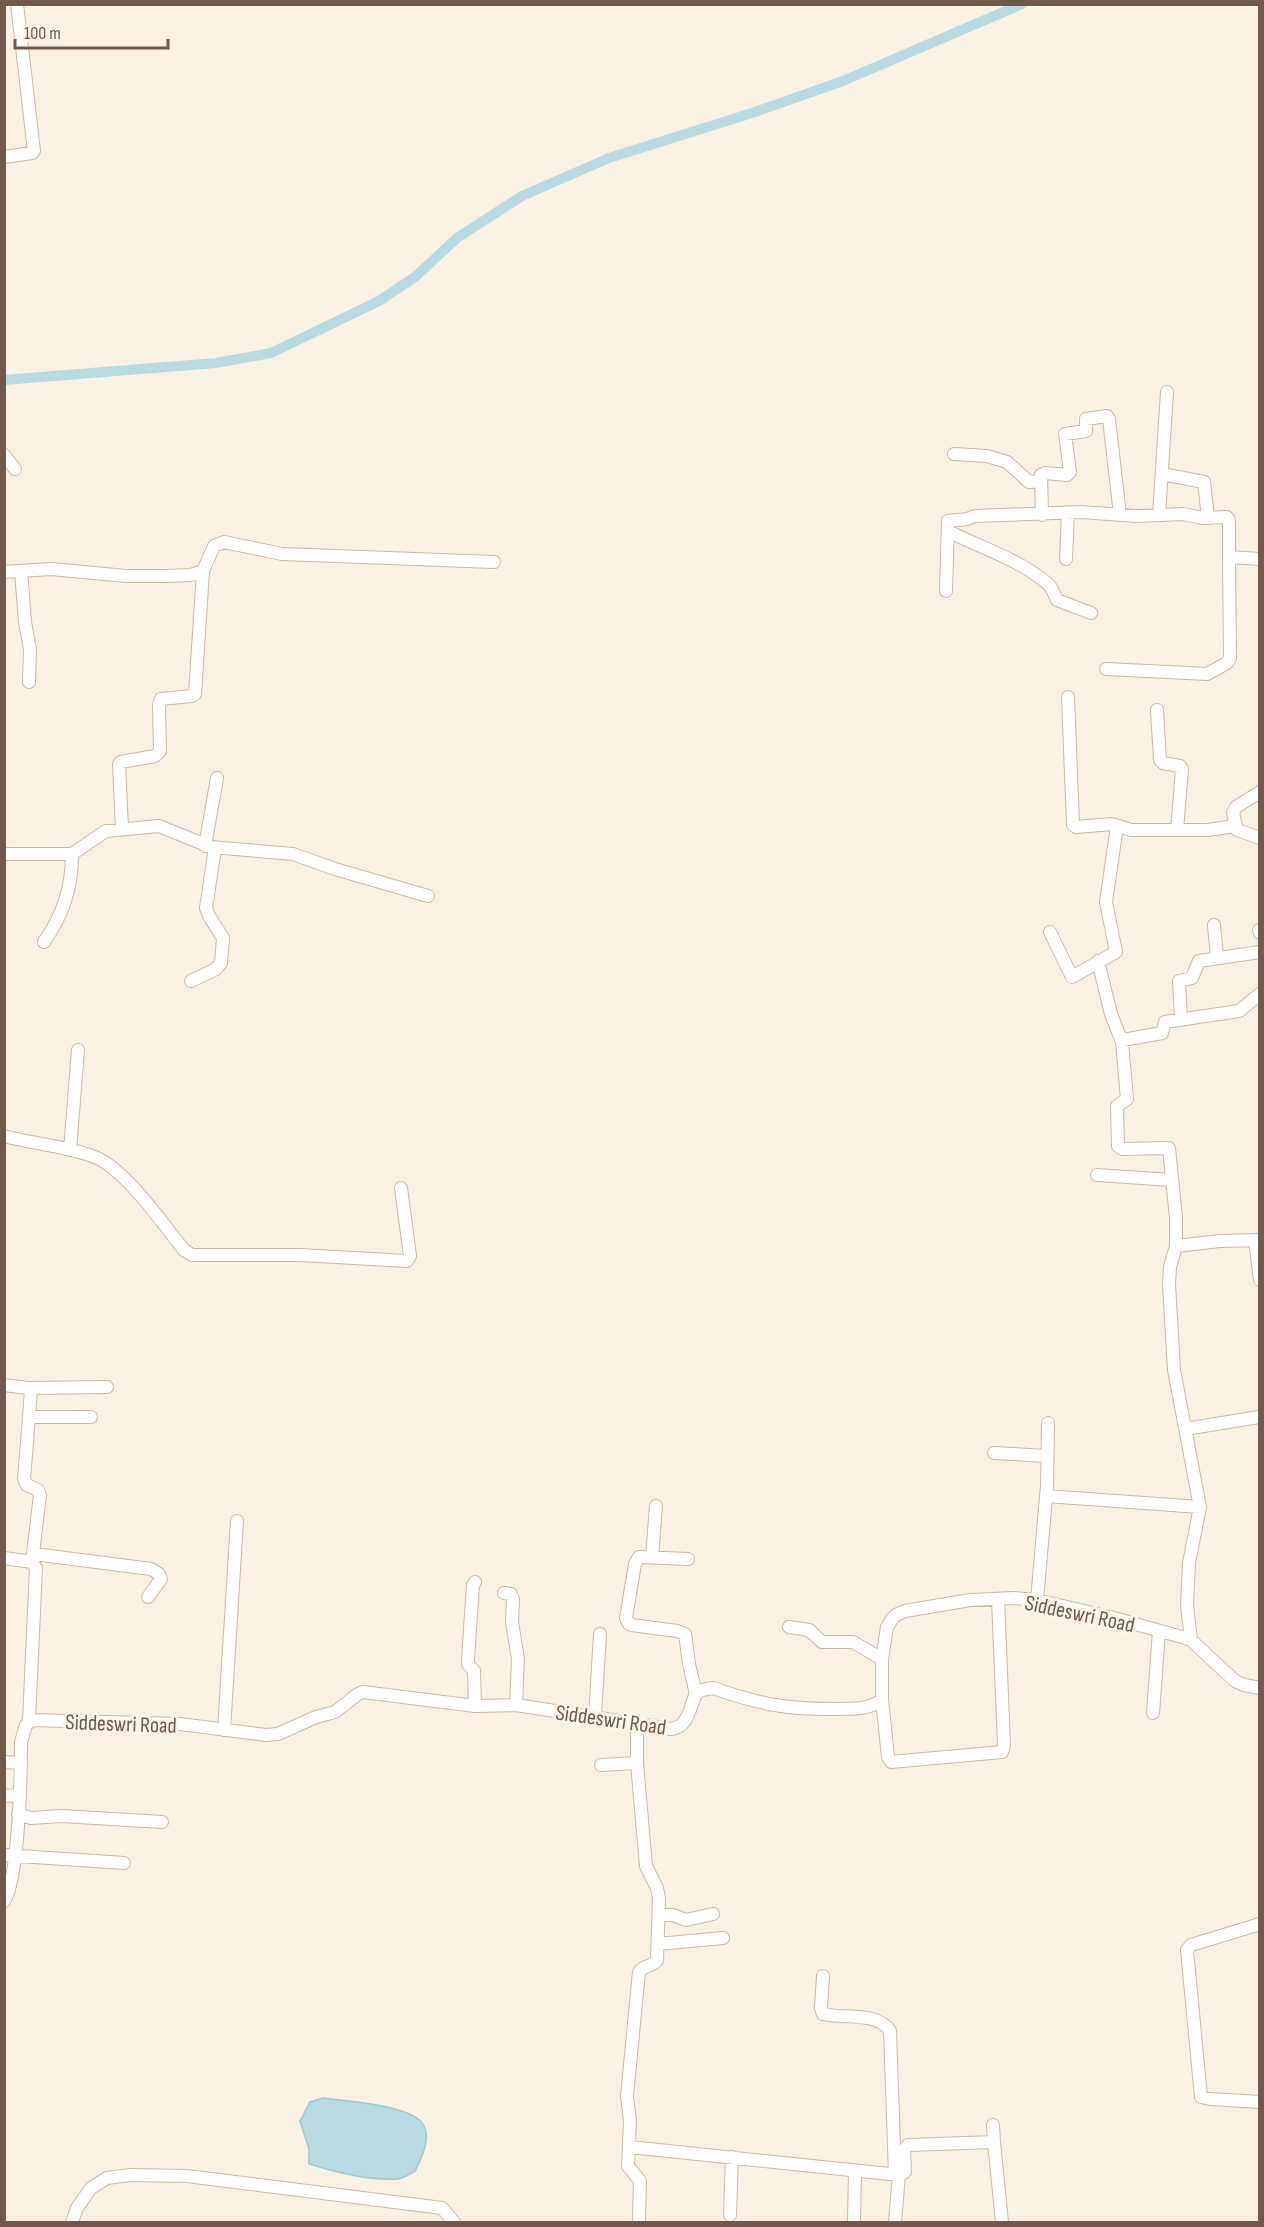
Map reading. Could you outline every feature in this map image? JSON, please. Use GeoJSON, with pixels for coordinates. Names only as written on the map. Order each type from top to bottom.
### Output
{"type":"FeatureCollection","features":[{"type":"Feature","properties":{"kind":"street"},"geometry":{"type":"LineString","coordinates":[[4,6],[10,4]]}},
{"type":"Feature","properties":{"kind":"street"},"geometry":{"type":"LineString","coordinates":[[4,157],[34,151],[17,4]]}},
{"type":"Feature","properties":{"kind":"street"},"geometry":{"type":"LineString","coordinates":[[1159,515],[1167,392]]}},
{"type":"Feature","properties":{"kind":"street"},"geometry":{"type":"LineString","coordinates":[[1042,514],[1041,481],[1043,473],[1069,474],[1065,434],[1087,430],[1086,419],[1108,416],[1120,515]]}},
{"type":"Feature","properties":{"kind":"street"},"geometry":{"type":"LineString","coordinates":[[954,454],[990,457],[1010,464],[1027,481],[1041,481]]}},
{"type":"Feature","properties":{"kind":"street"},"geometry":{"type":"LineString","coordinates":[[4,455],[15,469]]}},
{"type":"Feature","properties":{"kind":"street"},"geometry":{"type":"LineString","coordinates":[[1162,474],[1204,482],[1208,518]]}},
{"type":"Feature","properties":{"kind":"street"},"geometry":{"type":"LineString","coordinates":[[1066,559],[1068,513]]}},
{"type":"Feature","properties":{"kind":"street"},"geometry":{"type":"LineString","coordinates":[[946,591],[950,519],[1068,513],[1183,514],[1228,519],[1230,658],[1227,663],[1207,674],[1106,669]]}},
{"type":"Feature","properties":{"kind":"street"},"geometry":{"type":"LineString","coordinates":[[948,531],[978,546],[1001,554],[1048,584],[1057,600],[1091,613]]}},
{"type":"Feature","properties":{"kind":"street"},"geometry":{"type":"LineString","coordinates":[[122,829],[119,764],[155,756],[160,751],[159,704],[161,699],[195,694],[203,571],[214,546],[224,543],[282,554],[494,562]]}},
{"type":"Feature","properties":{"kind":"street"},"geometry":{"type":"LineString","coordinates":[[1229,557],[1260,559]]}},
{"type":"Feature","properties":{"kind":"street"},"geometry":{"type":"LineString","coordinates":[[4,572],[51,569],[126,576],[155,576],[191,575],[203,571]]}},
{"type":"Feature","properties":{"kind":"street"},"geometry":{"type":"LineString","coordinates":[[21,571],[24,622],[30,649],[29,682]]}},
{"type":"Feature","properties":{"kind":"street"},"geometry":{"type":"LineString","coordinates":[[1068,698],[1073,825],[1112,824],[1131,830],[1212,830],[1235,826]]}},
{"type":"Feature","properties":{"kind":"street"},"geometry":{"type":"LineString","coordinates":[[1157,710],[1160,760],[1163,763],[1180,766],[1182,769],[1177,830]]}},
{"type":"Feature","properties":{"kind":"street"},"geometry":{"type":"LineString","coordinates":[[191,981],[216,969],[221,963],[223,938],[206,908],[217,778]]}},
{"type":"Feature","properties":{"kind":"street"},"geometry":{"type":"LineString","coordinates":[[1260,792],[1236,807],[1233,813],[1235,826],[1240,832],[1260,838]]}},
{"type":"Feature","properties":{"kind":"street"},"geometry":{"type":"LineString","coordinates":[[4,854],[72,854],[106,831],[159,826],[210,847],[293,854],[340,871],[428,896]]}},
{"type":"Feature","properties":{"kind":"street"},"geometry":{"type":"LineString","coordinates":[[1050,932],[1072,976],[1114,954],[1116,950],[1106,902],[1117,826]]}},
{"type":"Feature","properties":{"kind":"street"},"geometry":{"type":"LineString","coordinates":[[44,942],[67,900],[72,874],[72,854]]}},
{"type":"Feature","properties":{"kind":"street"},"geometry":{"type":"LineString","coordinates":[[1214,925],[1217,957]]}},
{"type":"Feature","properties":{"kind":"street"},"geometry":{"type":"LineString","coordinates":[[1181,1019],[1179,981],[1193,976],[1199,961],[1260,952]]}},
{"type":"Feature","properties":{"kind":"street"},"geometry":{"type":"LineString","coordinates":[[1098,961],[1111,1014],[1122,1042],[1127,1099],[1117,1106],[1118,1146],[1122,1149],[1169,1148],[1176,1246],[1170,1267],[1169,1284],[1174,1370],[1200,1507],[1189,1563],[1187,1605],[1191,1640]]}},
{"type":"Feature","properties":{"kind":"street"},"geometry":{"type":"LineString","coordinates":[[1122,1042],[1162,1033],[1164,1023],[1239,1011],[1260,994]]}},
{"type":"Feature","properties":{"kind":"street"},"geometry":{"type":"LineString","coordinates":[[70,1150],[78,1050]]}},
{"type":"Feature","properties":{"kind":"street"},"geometry":{"type":"LineString","coordinates":[[4,1136],[70,1150],[94,1157],[114,1167],[184,1250],[192,1254],[312,1255],[407,1262],[410,1256],[400,1188]]}},
{"type":"Feature","properties":{"kind":"street"},"geometry":{"type":"LineString","coordinates":[[1097,1175],[1172,1180]]}},
{"type":"Feature","properties":{"kind":"street"},"geometry":{"type":"LineString","coordinates":[[1176,1246],[1258,1240],[1260,1280]]}},
{"type":"Feature","properties":{"kind":"street"},"geometry":{"type":"LineString","coordinates":[[4,1385],[30,1388],[107,1388]]}},
{"type":"Feature","properties":{"kind":"street"},"geometry":{"type":"LineString","coordinates":[[4,1901],[10,1890],[10,1855],[18,1814],[24,1730],[29,1721],[36,1568],[33,1558],[40,1495],[38,1490],[25,1483],[30,1388]]}},
{"type":"Feature","properties":{"kind":"street"},"geometry":{"type":"LineString","coordinates":[[29,1417],[91,1417]]}},
{"type":"Feature","properties":{"kind":"street"},"geometry":{"type":"LineString","coordinates":[[1185,1429],[1258,1417]]}},
{"type":"Feature","properties":{"kind":"street"},"geometry":{"type":"LineString","coordinates":[[1037,1600],[1046,1496],[1048,1424]]}},
{"type":"Feature","properties":{"kind":"street"},"geometry":{"type":"LineString","coordinates":[[994,1454],[1047,1456]]}},
{"type":"Feature","properties":{"kind":"street"},"geometry":{"type":"LineString","coordinates":[[1046,1496],[1200,1507]]}},
{"type":"Feature","properties":{"kind":"street"},"geometry":{"type":"LineString","coordinates":[[652,1557],[656,1506]]}},
{"type":"Feature","properties":{"kind":"street"},"geometry":{"type":"LineString","coordinates":[[224,1730],[237,1521]]}},
{"type":"Feature","properties":{"kind":"street"},"geometry":{"type":"LineString","coordinates":[[688,1559],[641,1556],[637,1559],[627,1622],[632,1625],[685,1634],[696,1694],[702,1689],[713,1688],[760,1703],[807,1709],[867,1708],[882,1700]]}},
{"type":"Feature","properties":{"kind":"street"},"geometry":{"type":"LineString","coordinates":[[4,1558],[33,1558],[152,1569],[159,1574],[161,1579],[148,1597]]}},
{"type":"Feature","properties":{"kind":"street"},"geometry":{"type":"LineString","coordinates":[[475,1582],[468,1664],[474,1671],[475,1706]]}},
{"type":"Feature","properties":{"kind":"street"},"geometry":{"type":"LineString","coordinates":[[504,1593],[511,1594],[513,1599],[511,1616],[518,1659],[516,1705]]}},
{"type":"Feature","properties":{"kind":"street","name":"Siddeswri Road"},"geometry":{"type":"LineString","coordinates":[[998,1599],[1004,1745],[1002,1752],[891,1762],[888,1757],[882,1700],[882,1659],[887,1627],[896,1615],[917,1608],[970,1600],[998,1599],[1037,1600],[1114,1618],[1191,1640],[1235,1681],[1260,1688]]}},
{"type":"Feature","properties":{"kind":"street"},"geometry":{"type":"LineString","coordinates":[[789,1627],[809,1630],[822,1642],[853,1642],[882,1659]]}},
{"type":"Feature","properties":{"kind":"street"},"geometry":{"type":"LineString","coordinates":[[1153,1713],[1159,1631]]}},
{"type":"Feature","properties":{"kind":"street"},"geometry":{"type":"LineString","coordinates":[[594,1716],[600,1634]]}},
{"type":"Feature","properties":{"kind":"street","name":"Siddeswri Road"},"geometry":{"type":"LineString","coordinates":[[29,1721],[180,1724],[266,1735],[278,1734],[316,1717],[335,1712],[363,1692],[475,1706],[516,1705],[677,1728],[687,1719],[696,1694]]}},
{"type":"Feature","properties":{"kind":"street"},"geometry":{"type":"LineString","coordinates":[[637,1723],[637,1763],[646,1866],[658,1893],[659,1915],[656,1962],[639,1972],[627,2096],[630,2121],[628,2166],[640,2181],[639,2223]]}},
{"type":"Feature","properties":{"kind":"street"},"geometry":{"type":"LineString","coordinates":[[4,1762],[21,1763]]}},
{"type":"Feature","properties":{"kind":"street"},"geometry":{"type":"LineString","coordinates":[[601,1765],[637,1763]]}},
{"type":"Feature","properties":{"kind":"street"},"geometry":{"type":"LineString","coordinates":[[4,1796],[19,1795]]}},
{"type":"Feature","properties":{"kind":"street"},"geometry":{"type":"LineString","coordinates":[[18,1814],[31,1818],[62,1816],[162,1822]]}},
{"type":"Feature","properties":{"kind":"street"},"geometry":{"type":"LineString","coordinates":[[10,1855],[124,1863]]}},
{"type":"Feature","properties":{"kind":"street"},"geometry":{"type":"LineString","coordinates":[[659,1915],[673,1915],[686,1920],[713,1914]]}},
{"type":"Feature","properties":{"kind":"street"},"geometry":{"type":"LineString","coordinates":[[1260,1924],[1191,1945],[1188,1947],[1187,1955],[1201,2097],[1260,2102]]}},
{"type":"Feature","properties":{"kind":"street"},"geometry":{"type":"LineString","coordinates":[[658,1944],[723,1938]]}},
{"type":"Feature","properties":{"kind":"street"},"geometry":{"type":"LineString","coordinates":[[823,1976],[821,2008],[823,2014],[876,2020],[886,2025],[890,2031],[897,2175],[895,2223]]}},
{"type":"Feature","properties":{"kind":"street"},"geometry":{"type":"LineString","coordinates":[[993,2125],[1002,2223]]}},
{"type":"Feature","properties":{"kind":"street"},"geometry":{"type":"LineString","coordinates":[[630,2147],[897,2175],[905,2172],[904,2150],[908,2145],[994,2142]]}},
{"type":"Feature","properties":{"kind":"street"},"geometry":{"type":"LineString","coordinates":[[730,2215],[732,2157]]}},
{"type":"Feature","properties":{"kind":"street"},"geometry":{"type":"LineString","coordinates":[[854,2223],[855,2171]]}},
{"type":"Feature","properties":{"kind":"street"},"geometry":{"type":"LineString","coordinates":[[72,2223],[77,2208],[91,2188],[107,2178],[130,2175],[187,2176],[442,2208],[454,2223]]}},
{"type":"Feature","properties":{"kind":"water"},"geometry":{"type":"Polygon","coordinates":[[[323,2098],[378,2105],[408,2113],[418,2119],[424,2126],[426,2137],[415,2171],[398,2179],[377,2179],[309,2164],[309,2149],[300,2121],[310,2102],[323,2098]]]}},
{"type":"Feature","properties":{"kind":"waterway"},"geometry":{"type":"LineString","coordinates":[[4,380],[216,363],[271,353],[379,301],[415,277],[457,238],[522,196],[609,158],[752,113],[843,81],[1022,4]]}}]}
